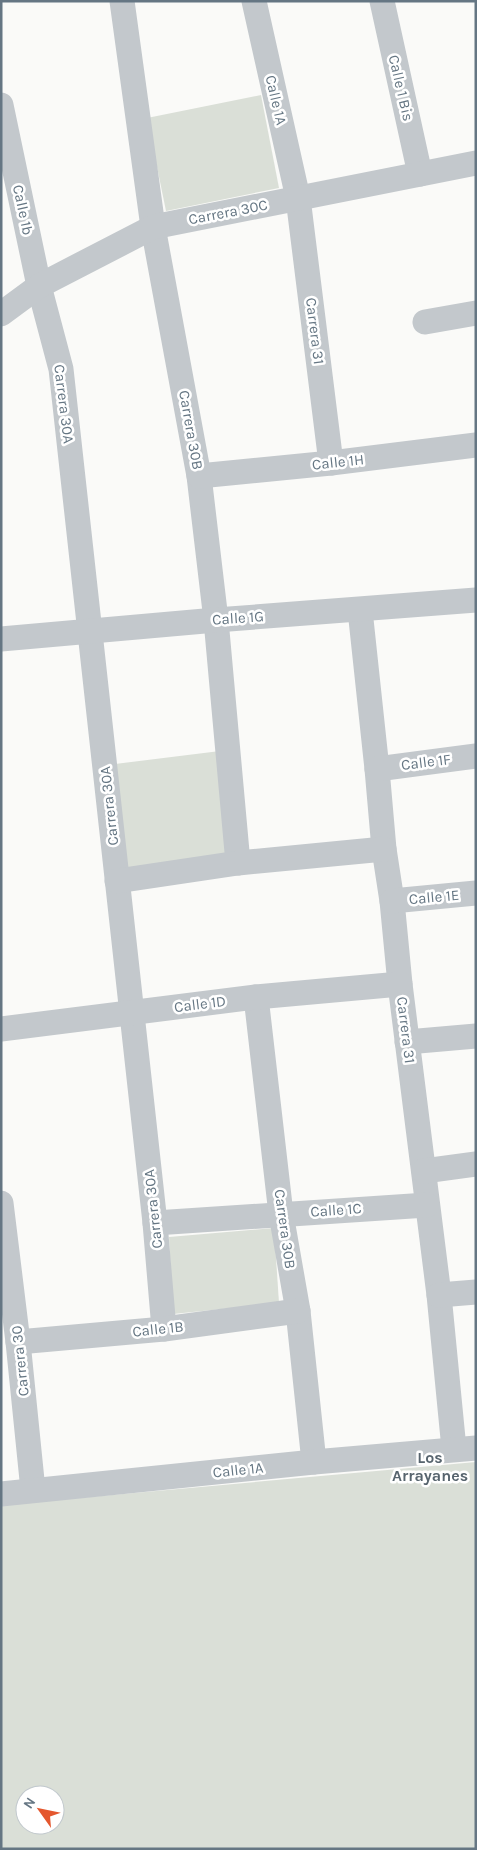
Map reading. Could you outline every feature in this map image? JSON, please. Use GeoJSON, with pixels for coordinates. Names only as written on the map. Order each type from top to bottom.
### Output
{"type":"FeatureCollection","features":[{"type":"Feature","properties":{"kind":"street","name":"Carrera 30B"},"geometry":{"type":"LineString","coordinates":[[122,1],[153,227],[199,476],[216,620],[238,863]]}},
{"type":"Feature","properties":{"kind":"street","name":"Calle 1A"},"geometry":{"type":"LineString","coordinates":[[254,1],[298,198]]}},
{"type":"Feature","properties":{"kind":"street","name":"Calle 1 Bis"},"geometry":{"type":"LineString","coordinates":[[382,1],[420,174]]}},
{"type":"Feature","properties":{"kind":"street","name":"Calle 1b"},"geometry":{"type":"LineString","coordinates":[[1,105],[39,286]]}},
{"type":"Feature","properties":{"kind":"street","name":"Carrera 30C"},"geometry":{"type":"LineString","coordinates":[[1,314],[39,286],[153,227],[476,162]]}},
{"type":"Feature","properties":{"kind":"street","name":"Carrera 31"},"geometry":{"type":"LineString","coordinates":[[298,198],[331,463]]}},
{"type":"Feature","properties":{"kind":"street","name":"Carrera 30A"},"geometry":{"type":"LineString","coordinates":[[39,286],[61,369],[155,1223],[164,1329]]}},
{"type":"Feature","properties":{"kind":"street"},"geometry":{"type":"LineString","coordinates":[[425,322],[476,313]]}},
{"type":"Feature","properties":{"kind":"street","name":"Calle 1H"},"geometry":{"type":"LineString","coordinates":[[199,476],[331,463],[476,445]]}},
{"type":"Feature","properties":{"kind":"street","name":"Calle 1G"},"geometry":{"type":"LineString","coordinates":[[1,639],[476,600]]}},
{"type":"Feature","properties":{"kind":"street","name":"Carrera 31"},"geometry":{"type":"LineString","coordinates":[[360,610],[384,850],[392,901],[400,984],[438,1295],[465,1449]]}},
{"type":"Feature","properties":{"kind":"street","name":"Calle 1F"},"geometry":{"type":"LineString","coordinates":[[377,768],[476,756]]}},
{"type":"Feature","properties":{"kind":"street"},"geometry":{"type":"LineString","coordinates":[[117,881],[238,863],[384,850]]}},
{"type":"Feature","properties":{"kind":"street","name":"Calle 1E"},"geometry":{"type":"LineString","coordinates":[[392,901],[476,893]]}},
{"type":"Feature","properties":{"kind":"street","name":"Calle 1D"},"geometry":{"type":"LineString","coordinates":[[1,1029],[256,997],[400,984]]}},
{"type":"Feature","properties":{"kind":"street","name":"Carrera 30B"},"geometry":{"type":"LineString","coordinates":[[256,997],[282,1214],[298,1311],[314,1462]]}},
{"type":"Feature","properties":{"kind":"street"},"geometry":{"type":"LineString","coordinates":[[408,1042],[476,1036]]}},
{"type":"Feature","properties":{"kind":"street"},"geometry":{"type":"LineString","coordinates":[[424,1171],[476,1164]]}},
{"type":"Feature","properties":{"kind":"street","name":"Carrera 30"},"geometry":{"type":"LineString","coordinates":[[1,1203],[33,1490]]}},
{"type":"Feature","properties":{"kind":"street","name":"Calle 1C"},"geometry":{"type":"LineString","coordinates":[[155,1223],[427,1205]]}},
{"type":"Feature","properties":{"kind":"street"},"geometry":{"type":"LineString","coordinates":[[438,1295],[476,1292]]}},
{"type":"Feature","properties":{"kind":"street","name":"Calle 1B"},"geometry":{"type":"LineString","coordinates":[[18,1342],[164,1329],[298,1311]]}},
{"type":"Feature","properties":{"kind":"street","name":"Calle 1A"},"geometry":{"type":"LineString","coordinates":[[1,1494],[314,1462],[465,1449]]}},
{"type":"Feature","properties":{"kind":"shaded area"},"geometry":{"type":"Polygon","coordinates":[[[261,95],[279,188],[166,211],[147,118],[261,95]]]}},
{"type":"Feature","properties":{"kind":"shaded area"},"geometry":{"type":"Polygon","coordinates":[[[220,751],[231,857],[128,873],[115,764],[220,751]]]}},
{"type":"Feature","properties":{"kind":"shaded area"},"geometry":{"type":"Polygon","coordinates":[[[274,1228],[279,1303],[173,1314],[169,1237],[274,1228]]]}},
{"type":"Feature","properties":{"kind":"shaded area"},"geometry":{"type":"Polygon","coordinates":[[[476,1462],[476,1849],[1,1849],[1,1505],[476,1462]]]}},
{"type":"Feature","properties":{"kind":"district","name":"Los Arrayanes"},"geometry":{"type":"Point","coordinates":[430,1466]}}]}
